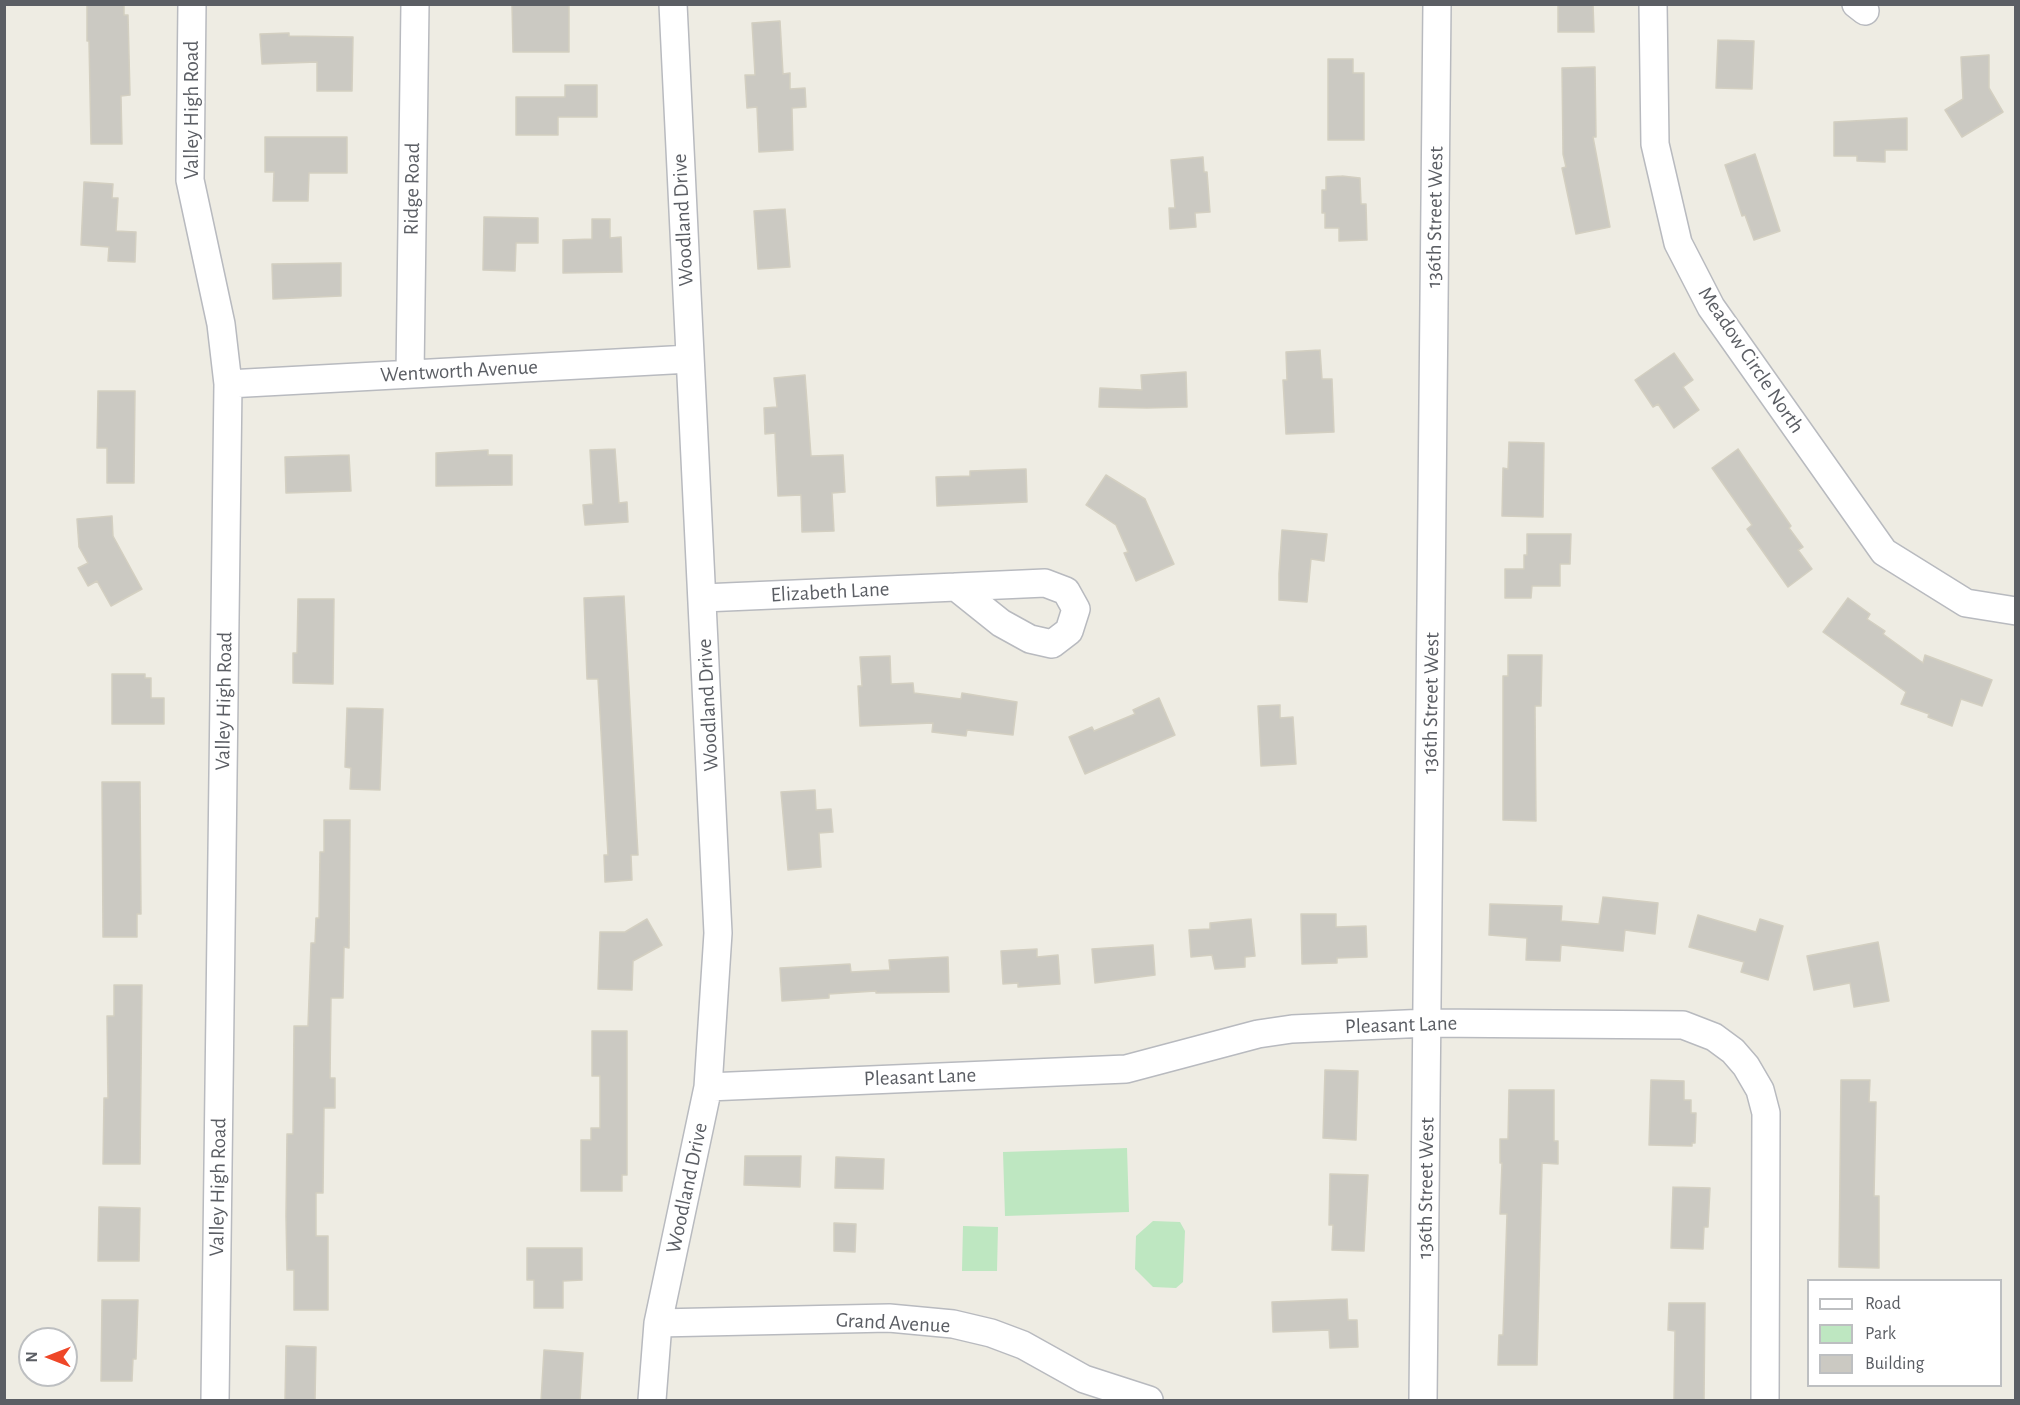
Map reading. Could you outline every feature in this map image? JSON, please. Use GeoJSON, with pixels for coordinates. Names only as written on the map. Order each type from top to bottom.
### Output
{"type":"FeatureCollection","features":[{"type":"Feature","properties":{"kind":"street","name":"Valley High Road"},"geometry":{"type":"LineString","coordinates":[[192,4],[190,180],[221,324],[228,384],[215,1401]]}},
{"type":"Feature","properties":{"kind":"street","name":"Ridge Road"},"geometry":{"type":"LineString","coordinates":[[410,374],[415,4]]}},
{"type":"Feature","properties":{"kind":"street","name":"Woodland Drive"},"geometry":{"type":"LineString","coordinates":[[652,1401],[658,1323],[708,1087],[718,933],[673,4]]}},
{"type":"Feature","properties":{"kind":"street","name":"136th Street West"},"geometry":{"type":"LineString","coordinates":[[1423,1401],[1437,4]]}},
{"type":"Feature","properties":{"kind":"street","name":"Meadow Circle North"},"geometry":{"type":"LineString","coordinates":[[1653,4],[1655,144],[1678,243],[1711,307],[1884,552],[1966,603],[2016,610]]}},
{"type":"Feature","properties":{"kind":"street","name":"Wentworth Avenue"},"geometry":{"type":"LineString","coordinates":[[228,384],[690,359]]}},
{"type":"Feature","properties":{"kind":"street","name":"Elizabeth Lane"},"geometry":{"type":"LineString","coordinates":[[703,598],[956,587]]}},
{"type":"Feature","properties":{"kind":"street","name":"Pleasant Lane"},"geometry":{"type":"LineString","coordinates":[[708,1087],[1126,1069],[1258,1034],[1292,1029],[1428,1023],[1683,1024],[1714,1037],[1733,1051],[1746,1066],[1760,1090],[1766,1113],[1766,1401]]}},
{"type":"Feature","properties":{"kind":"street","name":"Grand Avenue"},"geometry":{"type":"LineString","coordinates":[[658,1323],[889,1318],[952,1324],[991,1333],[1023,1345],[1084,1379],[1149,1401]]}},
{"type":"Feature","properties":{"kind":"green space"},"geometry":{"type":"Polygon","coordinates":[[[1127,1148],[1129,1212],[1005,1216],[1003,1152],[1127,1148]]]}},
{"type":"Feature","properties":{"kind":"green space"},"geometry":{"type":"Polygon","coordinates":[[[1153,1221],[1180,1222],[1185,1231],[1183,1282],[1176,1288],[1153,1287],[1135,1269],[1136,1236],[1153,1221]]]}},
{"type":"Feature","properties":{"kind":"green space"},"geometry":{"type":"Polygon","coordinates":[[[963,1226],[998,1227],[997,1271],[962,1271],[963,1226]]]}},
{"type":"Feature","properties":{"kind":"building"},"geometry":{"type":"Polygon","coordinates":[[[87,4],[124,4],[124,15],[128,15],[130,95],[121,96],[122,144],[91,144],[87,4]]]}},
{"type":"Feature","properties":{"kind":"building"},"geometry":{"type":"Polygon","coordinates":[[[569,4],[569,52],[513,52],[512,5],[569,4]]]}},
{"type":"Feature","properties":{"kind":"building"},"geometry":{"type":"Polygon","coordinates":[[[1558,4],[1593,4],[1594,32],[1558,32],[1558,4]]]}},
{"type":"Feature","properties":{"kind":"building"},"geometry":{"type":"Polygon","coordinates":[[[780,21],[783,74],[790,73],[790,89],[805,88],[806,107],[792,108],[793,150],[759,152],[757,107],[747,108],[745,75],[755,75],[752,23],[780,21]]]}},
{"type":"Feature","properties":{"kind":"building"},"geometry":{"type":"Polygon","coordinates":[[[289,33],[289,36],[353,37],[352,91],[317,91],[317,62],[262,64],[260,34],[289,33]]]}},
{"type":"Feature","properties":{"kind":"building"},"geometry":{"type":"Polygon","coordinates":[[[1718,40],[1754,41],[1752,89],[1716,88],[1718,40]]]}},
{"type":"Feature","properties":{"kind":"building"},"geometry":{"type":"Polygon","coordinates":[[[1989,55],[1989,88],[2003,112],[1962,137],[1945,110],[1963,99],[1961,57],[1989,55]]]}},
{"type":"Feature","properties":{"kind":"building"},"geometry":{"type":"Polygon","coordinates":[[[1328,59],[1353,59],[1353,73],[1364,73],[1364,140],[1328,140],[1328,59]]]}},
{"type":"Feature","properties":{"kind":"building"},"geometry":{"type":"Polygon","coordinates":[[[1595,67],[1596,137],[1593,137],[1610,227],[1576,234],[1562,168],[1566,167],[1563,154],[1562,68],[1595,67]]]}},
{"type":"Feature","properties":{"kind":"building"},"geometry":{"type":"Polygon","coordinates":[[[565,85],[597,85],[597,117],[558,117],[558,135],[516,135],[516,97],[565,97],[565,85]]]}},
{"type":"Feature","properties":{"kind":"building"},"geometry":{"type":"Polygon","coordinates":[[[1907,118],[1907,150],[1885,150],[1885,162],[1857,161],[1857,156],[1834,156],[1834,122],[1907,118]]]}},
{"type":"Feature","properties":{"kind":"building"},"geometry":{"type":"Polygon","coordinates":[[[265,137],[347,137],[347,173],[309,173],[308,201],[273,201],[274,172],[265,172],[265,137]]]}},
{"type":"Feature","properties":{"kind":"building"},"geometry":{"type":"Polygon","coordinates":[[[1755,154],[1780,231],[1754,240],[1745,215],[1742,216],[1725,165],[1755,154]]]}},
{"type":"Feature","properties":{"kind":"building"},"geometry":{"type":"Polygon","coordinates":[[[1203,157],[1204,172],[1207,172],[1210,212],[1195,213],[1196,227],[1170,229],[1169,208],[1175,208],[1171,160],[1203,157]]]}},
{"type":"Feature","properties":{"kind":"building"},"geometry":{"type":"Polygon","coordinates":[[[1326,177],[1360,178],[1361,204],[1366,204],[1367,240],[1339,241],[1339,228],[1325,228],[1325,213],[1322,213],[1322,190],[1326,190],[1326,177]]]}},
{"type":"Feature","properties":{"kind":"building"},"geometry":{"type":"Polygon","coordinates":[[[84,182],[113,184],[112,198],[118,198],[116,231],[136,232],[135,262],[108,261],[109,247],[81,245],[84,182]]]}},
{"type":"Feature","properties":{"kind":"building"},"geometry":{"type":"Polygon","coordinates":[[[785,209],[790,267],[758,269],[754,211],[785,209]]]}},
{"type":"Feature","properties":{"kind":"building"},"geometry":{"type":"Polygon","coordinates":[[[484,217],[538,218],[538,243],[516,243],[515,271],[483,270],[484,217]]]}},
{"type":"Feature","properties":{"kind":"building"},"geometry":{"type":"Polygon","coordinates":[[[592,219],[610,219],[610,238],[621,237],[622,272],[563,273],[563,240],[592,239],[592,219]]]}},
{"type":"Feature","properties":{"kind":"building"},"geometry":{"type":"Polygon","coordinates":[[[341,263],[341,296],[273,299],[272,264],[341,263]]]}},
{"type":"Feature","properties":{"kind":"building"},"geometry":{"type":"Polygon","coordinates":[[[1320,350],[1322,379],[1332,379],[1334,432],[1286,434],[1283,380],[1287,380],[1286,352],[1320,350]]]}},
{"type":"Feature","properties":{"kind":"building"},"geometry":{"type":"Polygon","coordinates":[[[1674,353],[1693,380],[1683,387],[1699,410],[1674,428],[1658,404],[1653,407],[1635,380],[1674,353]]]}},
{"type":"Feature","properties":{"kind":"building"},"geometry":{"type":"Polygon","coordinates":[[[1186,372],[1187,407],[1099,407],[1100,388],[1142,390],[1141,375],[1186,372]]]}},
{"type":"Feature","properties":{"kind":"building"},"geometry":{"type":"Polygon","coordinates":[[[805,375],[811,456],[843,455],[845,492],[832,493],[834,531],[802,532],[801,495],[778,496],[775,433],[765,434],[764,408],[777,407],[774,378],[805,375]]]}},
{"type":"Feature","properties":{"kind":"building"},"geometry":{"type":"Polygon","coordinates":[[[98,391],[135,391],[134,483],[107,483],[107,448],[97,448],[98,391]]]}},
{"type":"Feature","properties":{"kind":"building"},"geometry":{"type":"Polygon","coordinates":[[[1509,442],[1544,443],[1543,517],[1502,516],[1503,468],[1508,469],[1509,442]]]}},
{"type":"Feature","properties":{"kind":"building"},"geometry":{"type":"Polygon","coordinates":[[[615,449],[619,503],[627,502],[628,522],[585,525],[583,505],[593,504],[590,450],[615,449]]]}},
{"type":"Feature","properties":{"kind":"building"},"geometry":{"type":"Polygon","coordinates":[[[1738,449],[1791,526],[1789,528],[1803,547],[1798,550],[1812,569],[1788,587],[1747,529],[1752,525],[1712,468],[1738,449]]]}},
{"type":"Feature","properties":{"kind":"building"},"geometry":{"type":"Polygon","coordinates":[[[488,450],[488,455],[512,455],[512,485],[436,486],[436,453],[488,450]]]}},
{"type":"Feature","properties":{"kind":"building"},"geometry":{"type":"Polygon","coordinates":[[[349,455],[351,491],[286,493],[285,457],[349,455]]]}},
{"type":"Feature","properties":{"kind":"building"},"geometry":{"type":"Polygon","coordinates":[[[1026,469],[1027,502],[937,506],[936,477],[970,476],[970,471],[1026,469]]]}},
{"type":"Feature","properties":{"kind":"building"},"geometry":{"type":"Polygon","coordinates":[[[1106,475],[1145,499],[1174,564],[1136,581],[1124,553],[1128,552],[1116,525],[1086,505],[1106,475]]]}},
{"type":"Feature","properties":{"kind":"building"},"geometry":{"type":"Polygon","coordinates":[[[112,516],[113,536],[142,589],[111,606],[97,581],[88,586],[78,568],[88,563],[79,547],[77,519],[112,516]]]}},
{"type":"Feature","properties":{"kind":"building"},"geometry":{"type":"Polygon","coordinates":[[[1282,530],[1327,534],[1324,561],[1311,559],[1307,602],[1279,600],[1282,530]]]}},
{"type":"Feature","properties":{"kind":"building"},"geometry":{"type":"Polygon","coordinates":[[[1527,534],[1571,534],[1570,564],[1560,564],[1560,586],[1532,586],[1531,598],[1505,598],[1505,569],[1524,569],[1527,534]]]}},
{"type":"Feature","properties":{"kind":"building"},"geometry":{"type":"Polygon","coordinates":[[[624,596],[638,855],[631,855],[632,880],[605,882],[604,855],[608,855],[598,679],[587,679],[584,598],[624,596]]]}},
{"type":"Feature","properties":{"kind":"building"},"geometry":{"type":"Polygon","coordinates":[[[1848,598],[1870,614],[1867,619],[1885,631],[1883,634],[1923,663],[1925,655],[1992,680],[1982,706],[1961,699],[1952,726],[1928,717],[1929,714],[1901,704],[1906,692],[1823,632],[1848,598]]]}},
{"type":"Feature","properties":{"kind":"building"},"geometry":{"type":"Polygon","coordinates":[[[298,599],[334,599],[333,684],[293,683],[293,653],[297,653],[298,599]]]}},
{"type":"Feature","properties":{"kind":"building"},"geometry":{"type":"Polygon","coordinates":[[[1508,655],[1542,655],[1541,706],[1535,706],[1536,821],[1503,820],[1503,676],[1508,676],[1508,655]]]}},
{"type":"Feature","properties":{"kind":"building"},"geometry":{"type":"Polygon","coordinates":[[[890,656],[891,684],[913,683],[914,693],[961,699],[962,693],[1017,702],[1013,735],[967,730],[966,736],[932,732],[933,723],[860,726],[858,686],[862,686],[860,657],[890,656]]]}},
{"type":"Feature","properties":{"kind":"building"},"geometry":{"type":"Polygon","coordinates":[[[112,674],[145,674],[145,678],[151,678],[151,698],[164,698],[164,724],[112,724],[112,674]]]}},
{"type":"Feature","properties":{"kind":"building"},"geometry":{"type":"Polygon","coordinates":[[[1159,698],[1175,735],[1085,774],[1069,737],[1092,727],[1094,731],[1135,714],[1133,710],[1159,698]]]}},
{"type":"Feature","properties":{"kind":"building"},"geometry":{"type":"Polygon","coordinates":[[[1280,705],[1280,718],[1293,717],[1296,764],[1261,766],[1258,706],[1280,705]]]}},
{"type":"Feature","properties":{"kind":"building"},"geometry":{"type":"Polygon","coordinates":[[[347,708],[383,709],[380,790],[350,789],[351,768],[345,767],[347,708]]]}},
{"type":"Feature","properties":{"kind":"building"},"geometry":{"type":"Polygon","coordinates":[[[102,782],[140,782],[141,914],[137,914],[137,937],[103,937],[102,782]]]}},
{"type":"Feature","properties":{"kind":"building"},"geometry":{"type":"Polygon","coordinates":[[[815,790],[816,810],[831,809],[833,832],[819,833],[821,867],[788,870],[781,792],[815,790]]]}},
{"type":"Feature","properties":{"kind":"building"},"geometry":{"type":"Polygon","coordinates":[[[324,820],[350,820],[349,948],[344,947],[343,998],[331,998],[330,1078],[335,1078],[335,1108],[324,1108],[323,1193],[316,1193],[316,1236],[328,1236],[328,1310],[294,1310],[294,1270],[287,1270],[287,1134],[293,1134],[294,1026],[308,1026],[311,943],[315,943],[316,918],[319,918],[320,852],[324,852],[324,820]]]}},
{"type":"Feature","properties":{"kind":"building"},"geometry":{"type":"Polygon","coordinates":[[[1603,897],[1658,903],[1655,934],[1625,930],[1623,951],[1561,945],[1560,961],[1526,960],[1527,938],[1489,935],[1490,904],[1562,906],[1561,921],[1599,924],[1603,897]]]}},
{"type":"Feature","properties":{"kind":"building"},"geometry":{"type":"Polygon","coordinates":[[[1301,914],[1336,914],[1336,927],[1366,926],[1367,957],[1337,958],[1337,963],[1302,964],[1301,914]]]}},
{"type":"Feature","properties":{"kind":"building"},"geometry":{"type":"Polygon","coordinates":[[[1698,915],[1756,932],[1760,919],[1783,926],[1768,980],[1741,972],[1744,962],[1689,947],[1698,915]]]}},
{"type":"Feature","properties":{"kind":"building"},"geometry":{"type":"Polygon","coordinates":[[[647,919],[662,945],[633,961],[632,990],[598,989],[600,932],[625,932],[647,919]]]}},
{"type":"Feature","properties":{"kind":"building"},"geometry":{"type":"Polygon","coordinates":[[[1251,919],[1255,956],[1245,957],[1245,967],[1215,969],[1212,955],[1191,957],[1189,930],[1210,929],[1210,923],[1251,919]]]}},
{"type":"Feature","properties":{"kind":"building"},"geometry":{"type":"Polygon","coordinates":[[[1878,942],[1889,1001],[1854,1007],[1850,983],[1814,990],[1807,956],[1878,942]]]}},
{"type":"Feature","properties":{"kind":"building"},"geometry":{"type":"Polygon","coordinates":[[[1153,945],[1155,975],[1095,983],[1092,949],[1153,945]]]}},
{"type":"Feature","properties":{"kind":"building"},"geometry":{"type":"Polygon","coordinates":[[[1037,949],[1037,957],[1058,955],[1060,984],[1018,987],[1018,983],[1003,984],[1001,951],[1037,949]]]}},
{"type":"Feature","properties":{"kind":"building"},"geometry":{"type":"Polygon","coordinates":[[[948,957],[949,992],[876,993],[876,991],[829,994],[829,998],[782,1001],[780,968],[850,964],[851,972],[890,970],[889,960],[948,957]]]}},
{"type":"Feature","properties":{"kind":"building"},"geometry":{"type":"Polygon","coordinates":[[[114,985],[142,985],[140,1164],[103,1164],[104,1098],[108,1098],[107,1016],[114,1016],[114,985]]]}},
{"type":"Feature","properties":{"kind":"building"},"geometry":{"type":"Polygon","coordinates":[[[592,1031],[627,1031],[627,1175],[622,1175],[622,1191],[581,1191],[581,1140],[591,1140],[591,1128],[600,1128],[600,1076],[592,1076],[592,1031]]]}},
{"type":"Feature","properties":{"kind":"building"},"geometry":{"type":"Polygon","coordinates":[[[1325,1070],[1358,1071],[1356,1140],[1323,1138],[1325,1070]]]}},
{"type":"Feature","properties":{"kind":"building"},"geometry":{"type":"Polygon","coordinates":[[[1651,1080],[1684,1081],[1684,1100],[1691,1100],[1691,1113],[1696,1113],[1695,1143],[1692,1143],[1692,1146],[1649,1145],[1651,1080]]]}},
{"type":"Feature","properties":{"kind":"building"},"geometry":{"type":"Polygon","coordinates":[[[1841,1080],[1870,1080],[1869,1102],[1876,1102],[1874,1196],[1879,1196],[1879,1268],[1839,1267],[1841,1080]]]}},
{"type":"Feature","properties":{"kind":"building"},"geometry":{"type":"Polygon","coordinates":[[[1509,1090],[1554,1090],[1554,1141],[1558,1141],[1558,1164],[1542,1163],[1537,1365],[1498,1365],[1499,1335],[1503,1335],[1507,1214],[1500,1214],[1502,1163],[1500,1163],[1500,1139],[1508,1139],[1509,1090]]]}},
{"type":"Feature","properties":{"kind":"building"},"geometry":{"type":"Polygon","coordinates":[[[745,1156],[801,1156],[800,1187],[744,1185],[745,1156]]]}},
{"type":"Feature","properties":{"kind":"building"},"geometry":{"type":"Polygon","coordinates":[[[836,1157],[884,1159],[883,1189],[835,1188],[836,1157]]]}},
{"type":"Feature","properties":{"kind":"building"},"geometry":{"type":"Polygon","coordinates":[[[1330,1174],[1368,1175],[1364,1251],[1332,1250],[1333,1225],[1329,1225],[1330,1174]]]}},
{"type":"Feature","properties":{"kind":"building"},"geometry":{"type":"Polygon","coordinates":[[[1673,1187],[1710,1188],[1708,1227],[1704,1227],[1703,1249],[1671,1248],[1673,1187]]]}},
{"type":"Feature","properties":{"kind":"building"},"geometry":{"type":"Polygon","coordinates":[[[99,1207],[140,1208],[139,1261],[98,1261],[99,1207]]]}},
{"type":"Feature","properties":{"kind":"building"},"geometry":{"type":"Polygon","coordinates":[[[834,1223],[856,1224],[855,1252],[834,1251],[834,1223]]]}},
{"type":"Feature","properties":{"kind":"building"},"geometry":{"type":"Polygon","coordinates":[[[527,1248],[582,1248],[582,1280],[563,1281],[563,1308],[534,1308],[534,1280],[527,1280],[527,1248]]]}},
{"type":"Feature","properties":{"kind":"building"},"geometry":{"type":"Polygon","coordinates":[[[1347,1299],[1348,1320],[1357,1320],[1358,1347],[1330,1348],[1329,1330],[1273,1332],[1272,1302],[1347,1299]]]}},
{"type":"Feature","properties":{"kind":"building"},"geometry":{"type":"Polygon","coordinates":[[[102,1300],[138,1300],[136,1359],[133,1359],[132,1381],[101,1381],[102,1300]]]}},
{"type":"Feature","properties":{"kind":"building"},"geometry":{"type":"Polygon","coordinates":[[[1669,1303],[1705,1303],[1704,1401],[1674,1401],[1675,1331],[1668,1330],[1669,1303]]]}},
{"type":"Feature","properties":{"kind":"building"},"geometry":{"type":"Polygon","coordinates":[[[286,1346],[316,1347],[315,1401],[285,1401],[286,1346]]]}},
{"type":"Feature","properties":{"kind":"building"},"geometry":{"type":"Polygon","coordinates":[[[544,1350],[583,1353],[580,1401],[541,1401],[544,1350]]]}}]}
